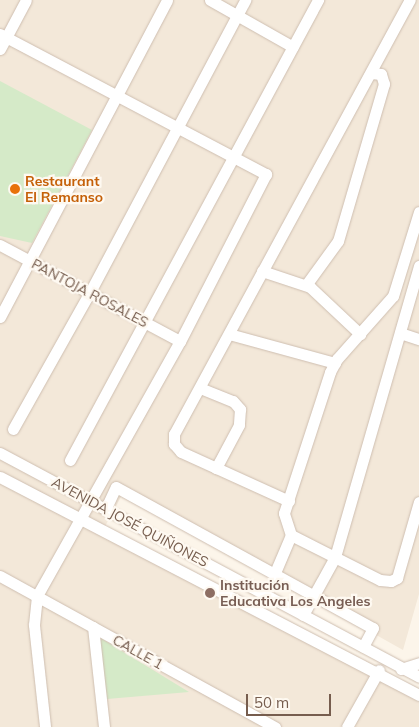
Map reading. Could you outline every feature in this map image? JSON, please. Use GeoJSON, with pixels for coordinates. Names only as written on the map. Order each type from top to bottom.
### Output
{"type":"FeatureCollection","features":[{"type":"Feature","properties":{"kind":"street"},"geometry":{"type":"LineString","coordinates":[[0,49],[3,36],[26,0]]}},
{"type":"Feature","properties":{"kind":"street"},"geometry":{"type":"LineString","coordinates":[[0,316],[115,94],[167,0]]}},
{"type":"Feature","properties":{"kind":"street"},"geometry":{"type":"LineString","coordinates":[[210,0],[293,47]]}},
{"type":"Feature","properties":{"kind":"street"},"geometry":{"type":"LineString","coordinates":[[13,429],[90,292],[244,0]]}},
{"type":"Feature","properties":{"kind":"street"},"geometry":{"type":"LineString","coordinates":[[70,460],[318,0]]}},
{"type":"Feature","properties":{"kind":"street"},"geometry":{"type":"LineString","coordinates":[[289,501],[180,452],[173,439],[410,0]]}},
{"type":"Feature","properties":{"kind":"street"},"geometry":{"type":"LineString","coordinates":[[3,36],[266,174],[180,341],[92,501],[37,596],[34,624],[45,727]]}},
{"type":"Feature","properties":{"kind":"street"},"geometry":{"type":"LineString","coordinates":[[306,285],[338,241],[384,84],[381,74],[372,73]]}},
{"type":"Feature","properties":{"kind":"street"},"geometry":{"type":"LineString","coordinates":[[274,575],[291,535],[284,513],[335,363],[393,296],[419,212]]}},
{"type":"Feature","properties":{"kind":"street","name":"PANTOJA ROSALES"},"geometry":{"type":"LineString","coordinates":[[0,244],[180,341]]}},
{"type":"Feature","properties":{"kind":"street"},"geometry":{"type":"LineString","coordinates":[[303,615],[335,556],[419,266]]}},
{"type":"Feature","properties":{"kind":"street"},"geometry":{"type":"LineString","coordinates":[[262,271],[306,285],[360,334]]}},
{"type":"Feature","properties":{"kind":"street"},"geometry":{"type":"LineString","coordinates":[[400,333],[419,339]]}},
{"type":"Feature","properties":{"kind":"street"},"geometry":{"type":"LineString","coordinates":[[229,334],[335,363]]}},
{"type":"Feature","properties":{"kind":"street"},"geometry":{"type":"LineString","coordinates":[[200,388],[233,401],[240,409],[239,425],[216,468]]}},
{"type":"Feature","properties":{"kind":"street","name":"AVENIDA JOSÉ QUIÑONES"},"geometry":{"type":"LineString","coordinates":[[0,452],[419,677]]}},
{"type":"Feature","properties":{"kind":"street"},"geometry":{"type":"LineString","coordinates":[[0,477],[419,695]]}},
{"type":"Feature","properties":{"kind":"street"},"geometry":{"type":"LineString","coordinates":[[106,508],[116,488],[373,628],[363,647]]}},
{"type":"Feature","properties":{"kind":"street"},"geometry":{"type":"LineString","coordinates":[[291,535],[380,580],[397,578],[419,502]]}},
{"type":"Feature","properties":{"kind":"street"},"geometry":{"type":"LineString","coordinates":[[247,584],[258,566]]}},
{"type":"Feature","properties":{"kind":"street","name":"CALLE 1"},"geometry":{"type":"LineString","coordinates":[[0,576],[276,727]]}},
{"type":"Feature","properties":{"kind":"street"},"geometry":{"type":"LineString","coordinates":[[93,627],[104,727]]}},
{"type":"Feature","properties":{"kind":"street"},"geometry":{"type":"LineString","coordinates":[[347,727],[385,659]]}},
{"type":"Feature","properties":{"kind":"street"},"geometry":{"type":"LineString","coordinates":[[401,669],[419,663]]}},
{"type":"Feature","properties":{"kind":"shaded area"},"geometry":{"type":"Polygon","coordinates":[[[0,0],[419,0],[419,594],[403,650],[123,493],[102,532],[419,697],[419,727],[0,727],[0,0]]]}},
{"type":"Feature","properties":{"kind":"green space"},"geometry":{"type":"Polygon","coordinates":[[[0,81],[92,130],[32,243],[0,236],[0,81]]]}},
{"type":"Feature","properties":{"kind":"green space"},"geometry":{"type":"Polygon","coordinates":[[[99,637],[189,692],[107,699],[99,637]]]}},
{"type":"Feature","properties":{"kind":"place","name":"Restaurant El Remanso"},"geometry":{"type":"Point","coordinates":[15,189]}},
{"type":"Feature","properties":{"kind":"place","name":"Institución Educativa Los Angeles"},"geometry":{"type":"Point","coordinates":[210,593]}}]}
